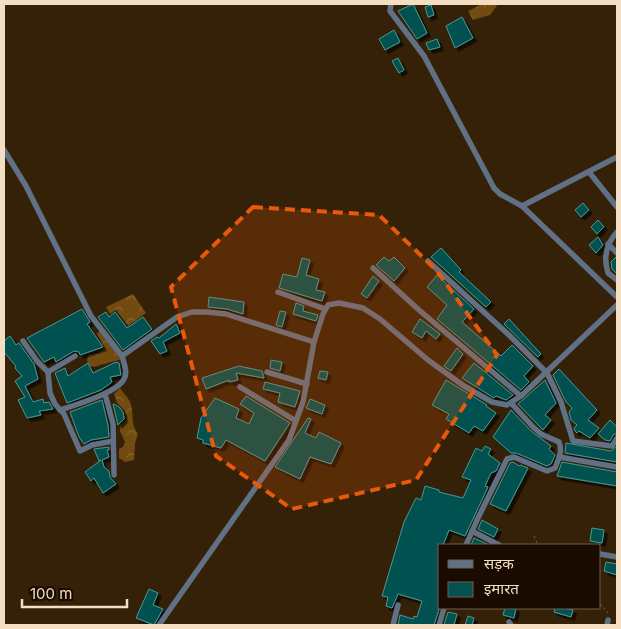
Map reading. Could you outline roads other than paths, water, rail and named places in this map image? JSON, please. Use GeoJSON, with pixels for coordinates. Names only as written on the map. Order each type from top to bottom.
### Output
{"type":"FeatureCollection","features":[{"type":"Feature","properties":{"kind":"street"},"geometry":{"type":"LineString","coordinates":[[391,4],[390,11],[424,56],[494,188],[500,194],[522,206],[617,297]]}},
{"type":"Feature","properties":{"kind":"street"},"geometry":{"type":"LineString","coordinates":[[4,150],[26,186],[91,316],[122,356],[126,374],[124,380],[105,394],[60,410]]}},
{"type":"Feature","properties":{"kind":"street"},"geometry":{"type":"LineString","coordinates":[[522,206],[617,157]]}},
{"type":"Feature","properties":{"kind":"street"},"geometry":{"type":"LineString","coordinates":[[589,172],[617,206]]}},
{"type":"Feature","properties":{"kind":"street"},"geometry":{"type":"LineString","coordinates":[[617,232],[608,244],[605,261],[608,273],[617,280]]}},
{"type":"Feature","properties":{"kind":"street"},"geometry":{"type":"LineString","coordinates":[[608,244],[617,253]]}},
{"type":"Feature","properties":{"kind":"street"},"geometry":{"type":"LineString","coordinates":[[428,262],[547,373],[561,402],[572,440]]}},
{"type":"Feature","properties":{"kind":"street"},"geometry":{"type":"LineString","coordinates":[[373,268],[419,310],[521,396]]}},
{"type":"Feature","properties":{"kind":"street"},"geometry":{"type":"LineString","coordinates":[[278,292],[325,309]]}},
{"type":"Feature","properties":{"kind":"street"},"geometry":{"type":"LineString","coordinates":[[159,625],[289,440],[303,402],[314,342],[325,309],[332,303],[363,308],[373,314],[428,360],[464,386],[501,405],[511,403],[521,396],[617,305]]}},
{"type":"Feature","properties":{"kind":"street"},"geometry":{"type":"LineString","coordinates":[[122,356],[177,317],[192,312],[226,314],[314,342]]}},
{"type":"Feature","properties":{"kind":"street"},"geometry":{"type":"LineString","coordinates":[[23,341],[48,372],[50,393],[80,451],[92,445],[113,441]]}},
{"type":"Feature","properties":{"kind":"street"},"geometry":{"type":"LineString","coordinates":[[48,372],[75,356]]}},
{"type":"Feature","properties":{"kind":"street"},"geometry":{"type":"LineString","coordinates":[[267,372],[307,384]]}},
{"type":"Feature","properties":{"kind":"street"},"geometry":{"type":"LineString","coordinates":[[240,387],[296,421]]}},
{"type":"Feature","properties":{"kind":"street"},"geometry":{"type":"LineString","coordinates":[[105,394],[113,424],[114,475]]}},
{"type":"Feature","properties":{"kind":"street"},"geometry":{"type":"LineString","coordinates":[[511,403],[541,434],[559,442],[572,440],[615,447],[617,438]]}},
{"type":"Feature","properties":{"kind":"street"},"geometry":{"type":"LineString","coordinates":[[466,544],[507,459],[514,457],[547,471],[555,468],[559,457],[559,442]]}},
{"type":"Feature","properties":{"kind":"street"},"geometry":{"type":"LineString","coordinates":[[559,457],[617,467]]}},
{"type":"Feature","properties":{"kind":"street"},"geometry":{"type":"LineString","coordinates":[[472,531],[496,544]]}},
{"type":"Feature","properties":{"kind":"street"},"geometry":{"type":"LineString","coordinates":[[601,554],[617,557]]}},
{"type":"Feature","properties":{"kind":"street"},"geometry":{"type":"LineString","coordinates":[[393,625],[398,605]]}},
{"type":"Feature","properties":{"kind":"street"},"geometry":{"type":"LineString","coordinates":[[439,625],[444,609]]}}]}
